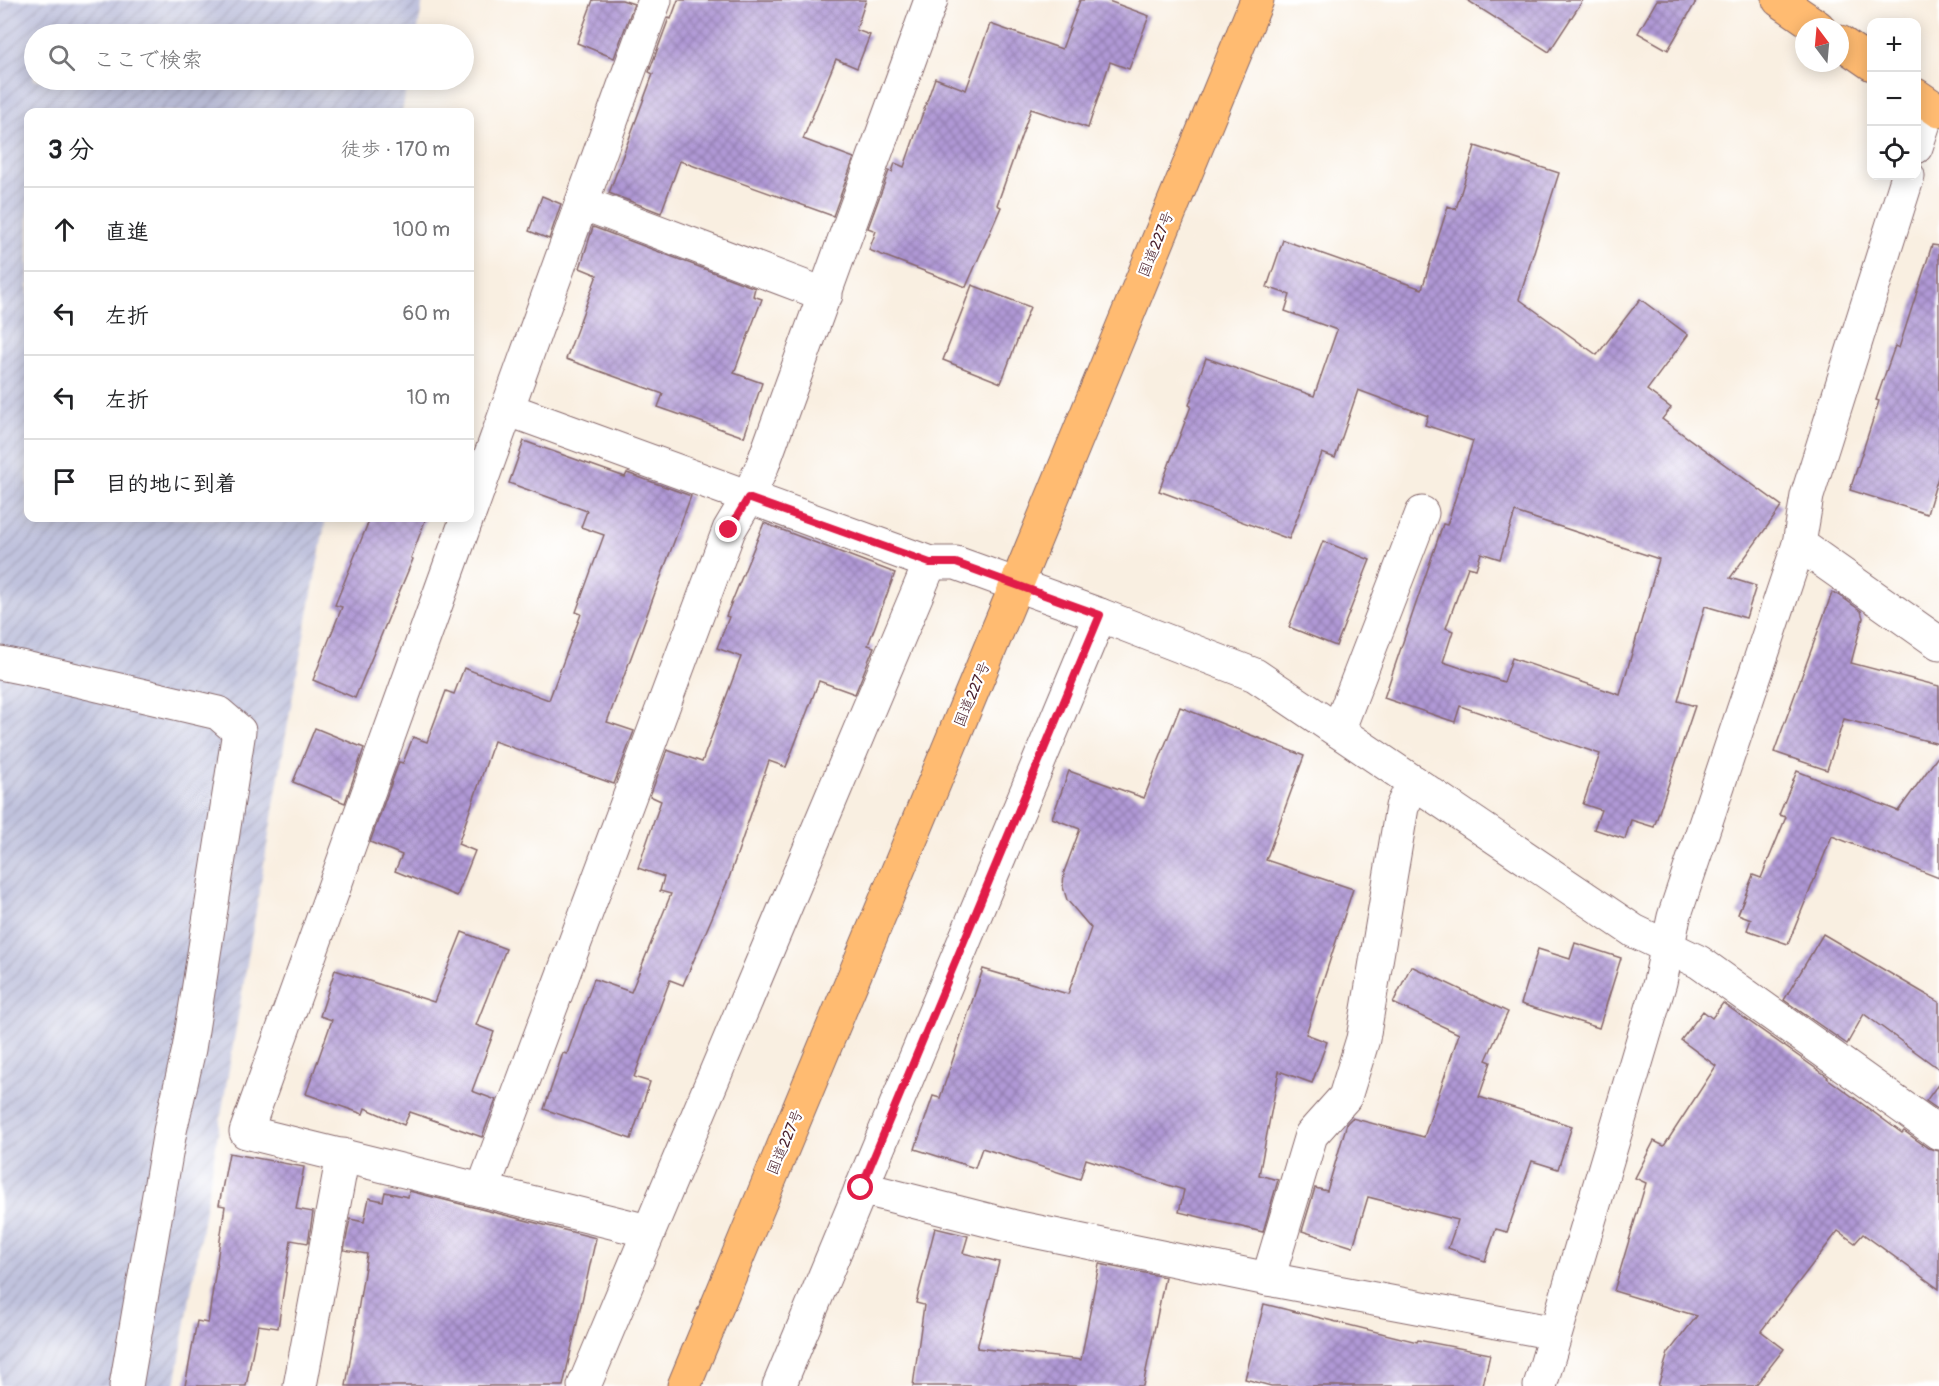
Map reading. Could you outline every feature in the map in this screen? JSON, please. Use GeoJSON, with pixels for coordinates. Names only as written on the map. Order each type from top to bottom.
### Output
{"type":"FeatureCollection","features":[{"type":"Feature","properties":{"kind":"main road","name":"国道227号"},"geometry":{"type":"LineString","coordinates":[[684,1386],[1257,0]]}},
{"type":"Feature","properties":{"kind":"main road"},"geometry":{"type":"LineString","coordinates":[[1779,0],[1805,18]]}},
{"type":"Feature","properties":{"kind":"main road"},"geometry":{"type":"LineString","coordinates":[[1849,48],[1867,61]]}},
{"type":"Feature","properties":{"kind":"street"},"geometry":{"type":"LineString","coordinates":[[474,501],[655,0]]}},
{"type":"Feature","properties":{"kind":"street"},"geometry":{"type":"LineString","coordinates":[[483,1189],[729,530],[748,498],[763,464],[932,0]]}},
{"type":"Feature","properties":{"kind":"street"},"geometry":{"type":"LineString","coordinates":[[1921,131],[1928,104]]}},
{"type":"Feature","properties":{"kind":"street"},"geometry":{"type":"LineString","coordinates":[[1540,1386],[1660,982],[1674,917],[1799,544],[1807,496],[1907,180]]}},
{"type":"Feature","properties":{"kind":"street"},"geometry":{"type":"LineString","coordinates":[[582,203],[826,295]]}},
{"type":"Feature","properties":{"kind":"street"},"geometry":{"type":"LineString","coordinates":[[507,409],[930,563],[956,563],[1100,615],[1255,675],[1634,931],[1699,962],[1939,1133]]}},
{"type":"Feature","properties":{"kind":"street"},"geometry":{"type":"LineString","coordinates":[[1338,731],[1422,513]]}},
{"type":"Feature","properties":{"kind":"street"},"geometry":{"type":"LineString","coordinates":[[466,522],[246,1132],[648,1231]]}},
{"type":"Feature","properties":{"kind":"street"},"geometry":{"type":"LineString","coordinates":[[1799,544],[1939,643]]}},
{"type":"Feature","properties":{"kind":"street"},"geometry":{"type":"LineString","coordinates":[[584,1386],[930,563]]}},
{"type":"Feature","properties":{"kind":"street"},"geometry":{"type":"LineString","coordinates":[[779,1386],[1100,615]]}},
{"type":"Feature","properties":{"kind":"street"},"geometry":{"type":"LineString","coordinates":[[0,663],[218,713],[239,731],[189,1048],[170,1131],[126,1386]]}},
{"type":"Feature","properties":{"kind":"street"},"geometry":{"type":"LineString","coordinates":[[1268,1279],[1311,1135],[1345,1097],[1363,1039],[1402,807],[1413,782]]}},
{"type":"Feature","properties":{"kind":"street"},"geometry":{"type":"LineString","coordinates":[[300,1386],[343,1155]]}},
{"type":"Feature","properties":{"kind":"street"},"geometry":{"type":"LineString","coordinates":[[861,1188],[1019,1228],[1268,1279],[1555,1333]]}},
{"type":"Feature","properties":{"kind":"shaded area"},"geometry":{"type":"Polygon","coordinates":[[[0,0],[423,0],[419,24],[24,24],[24,90],[406,90],[403,108],[24,108],[24,522],[325,522],[290,711],[175,1386],[0,1386],[0,0]]]}},
{"type":"Feature","properties":{"kind":"building"},"geometry":{"type":"Polygon","coordinates":[[[593,0],[622,0],[634,4],[614,58],[577,43],[593,0]]]}},
{"type":"Feature","properties":{"kind":"building"},"geometry":{"type":"Polygon","coordinates":[[[678,0],[866,0],[856,30],[870,35],[857,68],[836,59],[803,139],[854,158],[833,216],[680,161],[661,213],[609,193],[653,74],[649,72],[678,0]]]}},
{"type":"Feature","properties":{"kind":"building"},"geometry":{"type":"Polygon","coordinates":[[[1080,0],[1106,0],[1149,16],[1129,69],[1110,62],[1088,128],[1031,109],[997,205],[1001,207],[966,287],[869,250],[876,231],[868,228],[889,171],[892,172],[895,163],[904,167],[935,78],[966,90],[990,24],[1062,49],[1080,0]]]}},
{"type":"Feature","properties":{"kind":"building"},"geometry":{"type":"Polygon","coordinates":[[[1467,0],[1583,0],[1549,52],[1467,0]]]}},
{"type":"Feature","properties":{"kind":"building"},"geometry":{"type":"Polygon","coordinates":[[[1657,0],[1697,0],[1668,50],[1638,33],[1657,0]]]}},
{"type":"Feature","properties":{"kind":"building"},"geometry":{"type":"Polygon","coordinates":[[[1475,146],[1559,173],[1519,299],[1597,355],[1640,299],[1688,335],[1647,390],[1671,408],[1662,419],[1782,506],[1730,578],[1756,586],[1746,618],[1705,606],[1678,701],[1695,706],[1654,827],[1631,820],[1625,839],[1594,829],[1601,810],[1583,804],[1600,754],[1460,706],[1455,722],[1384,698],[1443,524],[1447,525],[1473,441],[1425,425],[1428,416],[1358,390],[1335,458],[1322,453],[1289,539],[1159,491],[1191,406],[1189,405],[1206,358],[1314,396],[1337,330],[1285,311],[1290,295],[1267,287],[1283,240],[1422,289],[1448,206],[1456,209],[1475,146]],[[1515,512],[1500,559],[1481,553],[1476,569],[1468,567],[1446,628],[1453,631],[1443,662],[1504,682],[1512,658],[1620,695],[1659,559],[1515,512]]]}},
{"type":"Feature","properties":{"kind":"building"},"geometry":{"type":"Polygon","coordinates":[[[542,196],[561,204],[549,239],[529,231],[542,196]]]}},
{"type":"Feature","properties":{"kind":"building"},"geometry":{"type":"Polygon","coordinates":[[[593,227],[755,288],[753,296],[762,299],[734,373],[762,383],[744,437],[658,407],[663,394],[566,359],[597,275],[580,268],[593,227]]]}},
{"type":"Feature","properties":{"kind":"building"},"geometry":{"type":"Polygon","coordinates":[[[1932,245],[1939,246],[1939,474],[1927,514],[1850,490],[1879,401],[1876,400],[1895,346],[1899,348],[1932,245]]]}},
{"type":"Feature","properties":{"kind":"building"},"geometry":{"type":"Polygon","coordinates":[[[972,285],[1030,307],[1001,383],[943,360],[972,285]]]}},
{"type":"Feature","properties":{"kind":"building"},"geometry":{"type":"Polygon","coordinates":[[[524,441],[625,477],[627,473],[691,496],[607,722],[634,731],[614,784],[494,741],[458,844],[475,851],[457,896],[395,871],[402,855],[370,842],[399,762],[403,763],[413,737],[427,742],[446,691],[454,694],[464,668],[549,700],[581,614],[576,612],[604,535],[581,527],[587,511],[509,483],[524,441]]]}},
{"type":"Feature","properties":{"kind":"building"},"geometry":{"type":"Polygon","coordinates":[[[368,522],[424,522],[411,558],[413,559],[355,698],[313,680],[342,607],[335,605],[368,522]]]}},
{"type":"Feature","properties":{"kind":"building"},"geometry":{"type":"Polygon","coordinates":[[[764,523],[895,573],[868,645],[874,647],[855,694],[819,681],[786,767],[769,761],[729,878],[683,985],[670,980],[634,1077],[650,1082],[631,1139],[544,1109],[563,1053],[567,1054],[594,979],[631,992],[671,894],[660,891],[664,877],[638,868],[661,801],[650,796],[667,750],[702,762],[741,657],[717,648],[729,617],[726,616],[764,523]]]}},
{"type":"Feature","properties":{"kind":"building"},"geometry":{"type":"Polygon","coordinates":[[[1323,541],[1370,560],[1336,646],[1289,627],[1323,541]]]}},
{"type":"Feature","properties":{"kind":"building"},"geometry":{"type":"Polygon","coordinates":[[[1832,593],[1839,595],[1861,611],[1863,618],[1851,663],[1939,686],[1939,744],[1844,719],[1827,770],[1774,752],[1832,593]]]}},
{"type":"Feature","properties":{"kind":"building"},"geometry":{"type":"Polygon","coordinates":[[[1180,707],[1304,756],[1266,860],[1353,889],[1306,1034],[1327,1042],[1312,1083],[1279,1071],[1259,1175],[1278,1180],[1263,1232],[1179,1212],[1184,1190],[1086,1159],[1080,1179],[982,1148],[975,1168],[915,1149],[933,1096],[940,1098],[983,969],[1068,994],[1091,928],[1067,900],[1063,887],[1064,872],[1080,829],[1052,818],[1069,771],[1144,798],[1180,707]]]}},
{"type":"Feature","properties":{"kind":"building"},"geometry":{"type":"Polygon","coordinates":[[[315,728],[364,748],[345,803],[293,782],[315,728]]]}},
{"type":"Feature","properties":{"kind":"building"},"geometry":{"type":"Polygon","coordinates":[[[1939,755],[1939,878],[1832,836],[1788,944],[1747,930],[1751,919],[1738,914],[1753,875],[1761,878],[1786,817],[1779,815],[1797,771],[1898,811],[1939,755]]]}},
{"type":"Feature","properties":{"kind":"building"},"geometry":{"type":"Polygon","coordinates":[[[462,932],[506,949],[476,1025],[494,1032],[472,1091],[496,1100],[482,1137],[410,1112],[404,1125],[365,1108],[363,1114],[306,1094],[332,1020],[320,1016],[335,970],[434,1002],[462,932]]]}},
{"type":"Feature","properties":{"kind":"building"},"geometry":{"type":"Polygon","coordinates":[[[1823,934],[1939,1002],[1939,1069],[1864,1014],[1847,1044],[1784,1000],[1823,934]]]}},
{"type":"Feature","properties":{"kind":"building"},"geometry":{"type":"Polygon","coordinates":[[[1575,943],[1621,958],[1599,1028],[1521,1004],[1538,949],[1570,959],[1575,943]]]}},
{"type":"Feature","properties":{"kind":"building"},"geometry":{"type":"Polygon","coordinates":[[[1411,966],[1508,1012],[1486,1060],[1491,1062],[1479,1097],[1572,1126],[1558,1169],[1532,1161],[1507,1232],[1496,1229],[1485,1261],[1448,1248],[1458,1220],[1368,1197],[1353,1247],[1302,1231],[1315,1188],[1327,1191],[1347,1123],[1352,1118],[1424,1137],[1459,1034],[1393,1003],[1411,966]]]}},
{"type":"Feature","properties":{"kind":"building"},"geometry":{"type":"Polygon","coordinates":[[[1723,1003],[1828,1077],[1902,1133],[1904,1131],[1928,1148],[1939,1151],[1939,1289],[1863,1234],[1855,1243],[1838,1231],[1761,1331],[1784,1349],[1755,1386],[1658,1386],[1668,1353],[1697,1316],[1614,1291],[1646,1183],[1635,1178],[1654,1141],[1664,1146],[1716,1066],[1681,1040],[1703,1011],[1712,1018],[1723,1003]]]}},
{"type":"Feature","properties":{"kind":"building"},"geometry":{"type":"Polygon","coordinates":[[[1939,1083],[1939,1110],[1926,1101],[1939,1083]]]}},
{"type":"Feature","properties":{"kind":"building"},"geometry":{"type":"Polygon","coordinates":[[[229,1153],[304,1167],[296,1209],[313,1212],[308,1243],[291,1240],[278,1328],[258,1325],[246,1386],[185,1386],[197,1321],[208,1323],[225,1206],[219,1205],[229,1153]]]}},
{"type":"Feature","properties":{"kind":"building"},"geometry":{"type":"Polygon","coordinates":[[[409,1191],[596,1238],[563,1386],[346,1386],[367,1254],[344,1250],[350,1219],[364,1222],[369,1198],[383,1201],[385,1192],[408,1197],[409,1191]]]}},
{"type":"Feature","properties":{"kind":"building"},"geometry":{"type":"Polygon","coordinates":[[[935,1228],[968,1236],[963,1253],[999,1262],[977,1348],[1081,1360],[1099,1264],[1165,1277],[1143,1386],[913,1386],[924,1305],[916,1303],[935,1228]]]}},
{"type":"Feature","properties":{"kind":"building"},"geometry":{"type":"Polygon","coordinates":[[[1264,1304],[1417,1342],[1418,1340],[1490,1354],[1483,1386],[1271,1386],[1245,1379],[1264,1304]]]}},
{"type":"Feature","properties":{"kind":"route"},"geometry":{"type":"LineString","coordinates":[[729,530],[748,498],[930,563],[956,563],[1100,615],[861,1188]]}}]}
